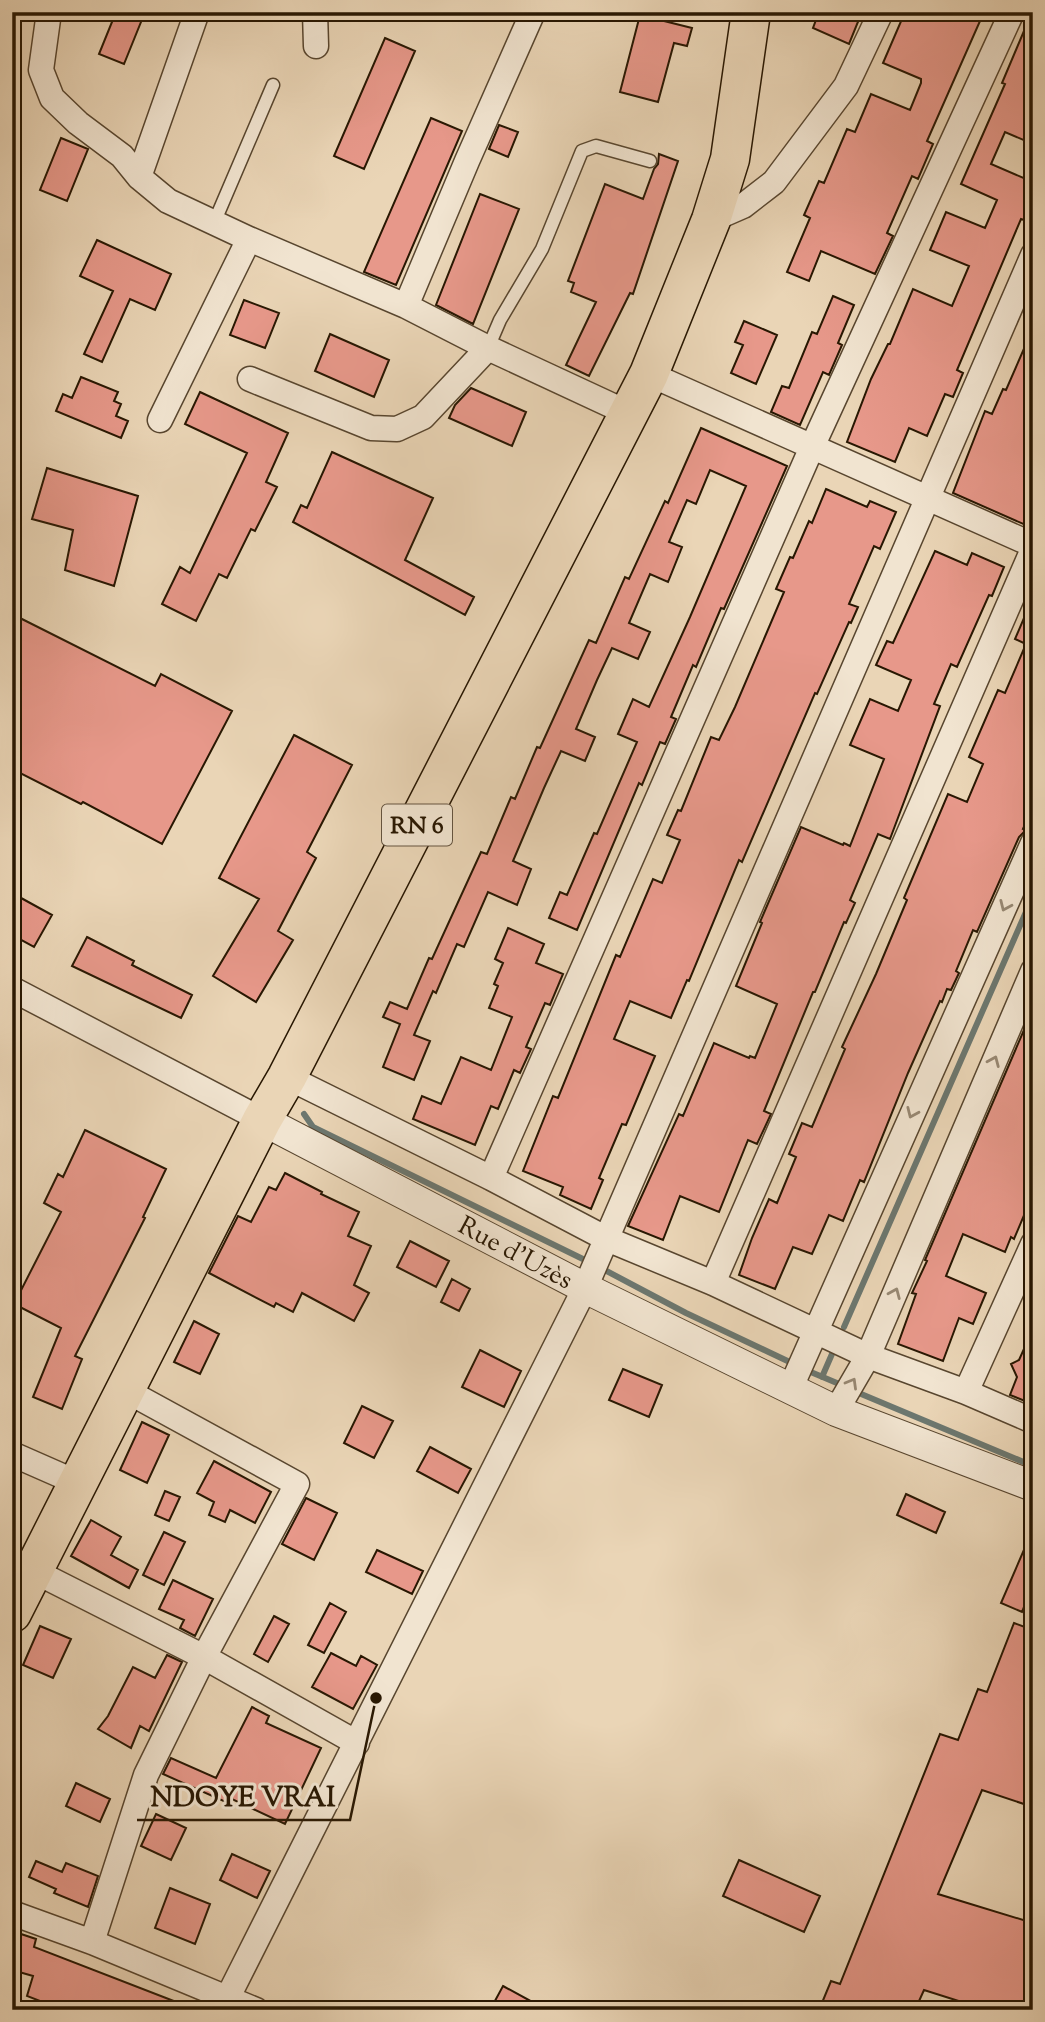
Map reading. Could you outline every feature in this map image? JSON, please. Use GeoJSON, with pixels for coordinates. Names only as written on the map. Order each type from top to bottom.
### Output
{"type":"FeatureCollection","features":[{"type":"Feature","properties":{"kind":"main road","name":"RN 6"},"geometry":{"type":"LineString","coordinates":[[12,1613],[262,1119],[287,1077],[649,374],[711,220],[730,159],[751,12]]}},
{"type":"Feature","properties":{"kind":"street"},"geometry":{"type":"LineString","coordinates":[[49,12],[41,69],[52,98],[122,156],[139,177],[168,201],[248,239],[406,306],[488,348],[630,414]]}},
{"type":"Feature","properties":{"kind":"street"},"geometry":{"type":"LineString","coordinates":[[139,177],[197,12]]}},
{"type":"Feature","properties":{"kind":"street"},"geometry":{"type":"LineString","coordinates":[[315,12],[316,46]]}},
{"type":"Feature","properties":{"kind":"street"},"geometry":{"type":"LineString","coordinates":[[406,306],[533,12]]}},
{"type":"Feature","properties":{"kind":"street"},"geometry":{"type":"LineString","coordinates":[[711,220],[743,206],[774,181],[846,86],[881,12]]}},
{"type":"Feature","properties":{"kind":"street"},"geometry":{"type":"LineString","coordinates":[[491,1178],[812,447],[1012,12]]}},
{"type":"Feature","properties":{"kind":"street"},"geometry":{"type":"LineString","coordinates":[[160,421],[248,239]]}},
{"type":"Feature","properties":{"kind":"street"},"geometry":{"type":"LineString","coordinates":[[227,2003],[585,1288],[1033,255]]}},
{"type":"Feature","properties":{"kind":"street"},"geometry":{"type":"LineString","coordinates":[[250,379],[371,428],[397,429],[423,417],[488,348]]}},
{"type":"Feature","properties":{"kind":"street"},"geometry":{"type":"LineString","coordinates":[[649,374],[1033,547],[713,1283]]}},
{"type":"Feature","properties":{"kind":"street"},"geometry":{"type":"LineString","coordinates":[[790,1387],[1033,843]]}},
{"type":"Feature","properties":{"kind":"street"},"geometry":{"type":"LineString","coordinates":[[836,1411],[868,1356],[1033,971]]}},
{"type":"Feature","properties":{"kind":"street","name":"Rue d'Uzès"},"geometry":{"type":"LineString","coordinates":[[12,989],[585,1288],[836,1411],[1033,1486]]}},
{"type":"Feature","properties":{"kind":"street"},"geometry":{"type":"LineString","coordinates":[[287,1077],[607,1239],[713,1283],[868,1356],[967,1392],[1033,1421]]}},
{"type":"Feature","properties":{"kind":"street"},"geometry":{"type":"LineString","coordinates":[[967,1392],[1033,1244]]}},
{"type":"Feature","properties":{"kind":"street"},"geometry":{"type":"LineString","coordinates":[[92,1942],[146,1775],[204,1657],[297,1484],[125,1390]]}},
{"type":"Feature","properties":{"kind":"street"},"geometry":{"type":"LineString","coordinates":[[12,1454],[78,1483]]}},
{"type":"Feature","properties":{"kind":"street"},"geometry":{"type":"LineString","coordinates":[[34,1571],[204,1657],[357,1743]]}},
{"type":"Feature","properties":{"kind":"street"},"geometry":{"type":"LineString","coordinates":[[12,1913],[92,1942],[227,2003],[256,2010]]}},
{"type":"Feature","properties":{"kind":"lane"},"geometry":{"type":"LineString","coordinates":[[214,223],[273,85]]}},
{"type":"Feature","properties":{"kind":"lane"},"geometry":{"type":"LineString","coordinates":[[488,348],[500,320],[542,249],[582,151],[596,146],[650,161]]}},
{"type":"Feature","properties":{"kind":"building"},"geometry":{"type":"Polygon","coordinates":[[[116,12],[145,12],[124,64],[99,54],[116,12]]]}},
{"type":"Feature","properties":{"kind":"building"},"geometry":{"type":"Polygon","coordinates":[[[819,12],[862,12],[849,44],[813,28],[819,12]]]}},
{"type":"Feature","properties":{"kind":"building"},"geometry":{"type":"Polygon","coordinates":[[[905,12],[984,12],[927,141],[933,144],[918,179],[912,176],[887,233],[893,236],[875,274],[821,251],[809,281],[787,272],[810,218],[804,215],[819,181],[824,183],[847,129],[855,132],[871,94],[910,110],[921,83],[921,79],[883,63],[905,12]]]}},
{"type":"Feature","properties":{"kind":"building"},"geometry":{"type":"Polygon","coordinates":[[[1032,12],[1033,144],[1005,132],[991,164],[1033,182],[1033,198],[1024,220],[1021,219],[957,370],[963,373],[953,397],[945,394],[927,436],[909,428],[895,462],[847,442],[871,379],[890,344],[913,289],[952,306],[969,266],[930,250],[946,212],[985,228],[997,200],[961,184],[1005,84],[1002,83],[1032,12]]]}},
{"type":"Feature","properties":{"kind":"building"},"geometry":{"type":"Polygon","coordinates":[[[640,15],[692,28],[687,46],[674,43],[658,102],[620,92],[640,15]]]}},
{"type":"Feature","properties":{"kind":"building"},"geometry":{"type":"Polygon","coordinates":[[[385,38],[415,51],[364,169],[334,156],[385,38]]]}},
{"type":"Feature","properties":{"kind":"building"},"geometry":{"type":"Polygon","coordinates":[[[431,118],[462,131],[396,285],[364,272],[431,118]]]}},
{"type":"Feature","properties":{"kind":"building"},"geometry":{"type":"Polygon","coordinates":[[[499,125],[518,132],[508,157],[489,149],[499,125]]]}},
{"type":"Feature","properties":{"kind":"building"},"geometry":{"type":"Polygon","coordinates":[[[61,138],[88,149],[67,201],[40,190],[61,138]]]}},
{"type":"Feature","properties":{"kind":"building"},"geometry":{"type":"Polygon","coordinates":[[[659,154],[678,161],[633,294],[630,293],[589,376],[566,365],[596,302],[571,292],[574,283],[568,281],[605,184],[643,199],[658,164],[659,154]]]}},
{"type":"Feature","properties":{"kind":"building"},"geometry":{"type":"Polygon","coordinates":[[[480,194],[519,209],[473,324],[436,305],[480,194]]]}},
{"type":"Feature","properties":{"kind":"building"},"geometry":{"type":"Polygon","coordinates":[[[97,240],[171,274],[155,310],[130,299],[102,362],[84,354],[113,291],[80,276],[97,240]]]}},
{"type":"Feature","properties":{"kind":"building"},"geometry":{"type":"Polygon","coordinates":[[[833,296],[854,305],[838,343],[842,345],[829,375],[823,372],[800,425],[771,412],[782,386],[789,388],[812,332],[817,334],[833,296]]]}},
{"type":"Feature","properties":{"kind":"building"},"geometry":{"type":"Polygon","coordinates":[[[244,300],[279,313],[265,348],[230,335],[244,300]]]}},
{"type":"Feature","properties":{"kind":"building"},"geometry":{"type":"Polygon","coordinates":[[[744,321],[777,335],[756,384],[731,373],[743,345],[735,342],[744,321]]]}},
{"type":"Feature","properties":{"kind":"building"},"geometry":{"type":"Polygon","coordinates":[[[1033,328],[1033,515],[1028,526],[953,493],[985,411],[992,414],[1003,389],[1006,390],[1033,328]]]}},
{"type":"Feature","properties":{"kind":"building"},"geometry":{"type":"Polygon","coordinates":[[[330,334],[389,360],[374,397],[315,371],[330,334]]]}},
{"type":"Feature","properties":{"kind":"building"},"geometry":{"type":"Polygon","coordinates":[[[81,377],[118,392],[114,401],[121,404],[116,416],[128,421],[121,438],[56,411],[63,394],[72,398],[81,377]]]}},
{"type":"Feature","properties":{"kind":"building"},"geometry":{"type":"Polygon","coordinates":[[[471,388],[526,412],[512,446],[449,418],[455,405],[471,388]]]}},
{"type":"Feature","properties":{"kind":"building"},"geometry":{"type":"Polygon","coordinates":[[[200,392],[288,433],[266,482],[277,487],[255,531],[251,529],[227,578],[219,574],[196,621],[162,604],[180,567],[190,573],[247,453],[185,424],[200,392]]]}},
{"type":"Feature","properties":{"kind":"building"},"geometry":{"type":"Polygon","coordinates":[[[701,428],[787,466],[724,609],[721,608],[696,667],[693,665],[671,717],[676,719],[665,744],[660,742],[642,785],[639,783],[577,930],[549,918],[560,892],[567,895],[637,742],[618,734],[633,699],[649,707],[746,486],[710,470],[696,504],[687,500],[669,542],[682,547],[668,582],[650,574],[629,623],[650,632],[638,659],[612,648],[597,680],[576,729],[595,737],[585,761],[561,751],[544,788],[513,861],[531,869],[517,905],[488,892],[464,947],[457,944],[414,1035],[430,1041],[414,1080],[383,1067],[400,1024],[383,1017],[390,1002],[407,1009],[481,852],[487,854],[511,797],[515,799],[589,640],[596,643],[625,577],[629,579],[665,501],[668,503],[701,428]]]}},
{"type":"Feature","properties":{"kind":"building"},"geometry":{"type":"Polygon","coordinates":[[[332,452],[433,498],[405,560],[474,597],[465,615],[293,522],[301,505],[307,508],[332,452]]]}},
{"type":"Feature","properties":{"kind":"building"},"geometry":{"type":"Polygon","coordinates":[[[47,468],[138,496],[114,586],[65,570],[73,530],[32,519],[47,468]]]}},
{"type":"Feature","properties":{"kind":"building"},"geometry":{"type":"Polygon","coordinates":[[[826,489],[867,507],[870,501],[896,512],[880,549],[874,546],[849,604],[858,607],[817,694],[815,693],[742,862],[739,860],[671,1018],[630,1001],[614,1039],[655,1056],[626,1125],[622,1124],[599,1178],[603,1180],[591,1209],[560,1195],[563,1187],[523,1171],[553,1096],[558,1098],[616,955],[620,957],[653,879],[662,883],[680,840],[667,835],[678,810],[681,811],[711,737],[719,740],[735,707],[784,592],[776,589],[809,521],[812,523],[826,489]]]}},
{"type":"Feature","properties":{"kind":"building"},"geometry":{"type":"Polygon","coordinates":[[[935,551],[967,565],[972,553],[1004,567],[957,667],[951,664],[934,704],[940,706],[890,839],[878,834],[850,900],[855,903],[813,992],[764,1111],[771,1114],[757,1144],[748,1140],[719,1212],[680,1196],[663,1240],[628,1226],[679,1114],[683,1116],[714,1043],[755,1058],[777,1004],[736,986],[801,827],[850,846],[884,759],[850,745],[870,699],[898,711],[911,680],[876,665],[887,641],[893,643],[935,551]]]}},
{"type":"Feature","properties":{"kind":"building"},"geometry":{"type":"Polygon","coordinates":[[[1033,597],[1033,806],[1023,829],[1026,830],[1019,837],[977,932],[973,930],[956,971],[959,973],[951,990],[947,989],[942,1002],[940,1001],[864,1182],[860,1180],[843,1221],[829,1215],[812,1254],[793,1247],[775,1289],[739,1275],[769,1199],[777,1203],[796,1157],[789,1154],[802,1123],[812,1127],[845,1049],[842,1047],[876,974],[907,900],[904,898],[948,794],[967,802],[983,764],[969,757],[998,690],[1005,693],[1026,644],[1015,639],[1033,597]]]}},
{"type":"Feature","properties":{"kind":"building"},"geometry":{"type":"Polygon","coordinates":[[[12,614],[155,686],[161,674],[232,711],[162,844],[83,802],[81,804],[12,769],[12,614]]]}},
{"type":"Feature","properties":{"kind":"building"},"geometry":{"type":"Polygon","coordinates":[[[294,735],[352,765],[307,852],[316,858],[278,931],[293,940],[256,1002],[213,976],[259,899],[219,878],[294,735]]]}},
{"type":"Feature","properties":{"kind":"building"},"geometry":{"type":"Polygon","coordinates":[[[12,893],[52,915],[34,947],[12,935],[12,893]]]}},
{"type":"Feature","properties":{"kind":"building"},"geometry":{"type":"Polygon","coordinates":[[[508,928],[544,944],[536,963],[563,974],[550,1005],[545,1003],[526,1047],[531,1049],[520,1073],[514,1070],[498,1109],[491,1106],[475,1145],[413,1119],[422,1096],[441,1104],[461,1057],[491,1070],[512,1017],[489,1008],[498,986],[494,984],[503,963],[495,959],[508,928]]]}},
{"type":"Feature","properties":{"kind":"building"},"geometry":{"type":"Polygon","coordinates":[[[87,937],[134,961],[132,965],[192,995],[181,1018],[72,966],[87,937]]]}},
{"type":"Feature","properties":{"kind":"building"},"geometry":{"type":"Polygon","coordinates":[[[1033,1009],[1033,1194],[1014,1239],[1011,1237],[1005,1252],[963,1234],[946,1276],[986,1293],[973,1324],[959,1318],[943,1361],[898,1344],[916,1294],[912,1293],[927,1261],[925,1260],[1033,1009]]]}},
{"type":"Feature","properties":{"kind":"building"},"geometry":{"type":"Polygon","coordinates":[[[85,1130],[166,1169],[143,1217],[145,1218],[75,1356],[82,1359],[62,1409],[33,1397],[61,1328],[14,1304],[61,1212],[44,1203],[58,1174],[63,1177],[85,1130]]]}},
{"type":"Feature","properties":{"kind":"building"},"geometry":{"type":"Polygon","coordinates":[[[285,1173],[359,1212],[348,1236],[371,1246],[354,1285],[369,1293],[354,1321],[302,1293],[293,1312],[276,1303],[274,1307],[209,1273],[238,1216],[251,1222],[269,1187],[276,1190],[285,1173]]]}},
{"type":"Feature","properties":{"kind":"building"},"geometry":{"type":"Polygon","coordinates":[[[410,1241],[449,1261],[436,1287],[397,1267],[410,1241]]]}},
{"type":"Feature","properties":{"kind":"building"},"geometry":{"type":"Polygon","coordinates":[[[452,1279],[470,1289],[459,1311],[441,1302],[452,1279]]]}},
{"type":"Feature","properties":{"kind":"building"},"geometry":{"type":"Polygon","coordinates":[[[194,1321],[219,1334],[200,1374],[174,1362],[194,1321]]]}},
{"type":"Feature","properties":{"kind":"building"},"geometry":{"type":"Polygon","coordinates":[[[1033,1329],[1033,1396],[1030,1403],[1010,1395],[1017,1377],[1011,1364],[1019,1360],[1033,1329]]]}},
{"type":"Feature","properties":{"kind":"building"},"geometry":{"type":"Polygon","coordinates":[[[480,1350],[521,1371],[504,1407],[462,1387],[480,1350]]]}},
{"type":"Feature","properties":{"kind":"building"},"geometry":{"type":"Polygon","coordinates":[[[623,1369],[662,1385],[649,1417],[609,1400],[623,1369]]]}},
{"type":"Feature","properties":{"kind":"building"},"geometry":{"type":"Polygon","coordinates":[[[362,1406],[393,1421],[374,1458],[344,1443],[362,1406]]]}},
{"type":"Feature","properties":{"kind":"building"},"geometry":{"type":"Polygon","coordinates":[[[142,1422],[169,1435],[147,1483],[120,1470],[142,1422]]]}},
{"type":"Feature","properties":{"kind":"building"},"geometry":{"type":"Polygon","coordinates":[[[430,1447],[471,1469],[458,1493],[417,1471],[430,1447]]]}},
{"type":"Feature","properties":{"kind":"building"},"geometry":{"type":"Polygon","coordinates":[[[214,1461],[271,1492],[255,1523],[230,1510],[225,1522],[209,1515],[214,1502],[197,1493],[214,1461]]]}},
{"type":"Feature","properties":{"kind":"building"},"geometry":{"type":"Polygon","coordinates":[[[165,1491],[180,1497],[169,1521],[155,1515],[165,1491]]]}},
{"type":"Feature","properties":{"kind":"building"},"geometry":{"type":"Polygon","coordinates":[[[906,1494],[945,1512],[936,1533],[897,1515],[906,1494]]]}},
{"type":"Feature","properties":{"kind":"building"},"geometry":{"type":"Polygon","coordinates":[[[306,1498],[337,1513],[314,1560],[282,1544],[306,1498]]]}},
{"type":"Feature","properties":{"kind":"building"},"geometry":{"type":"Polygon","coordinates":[[[91,1520],[121,1537],[111,1555],[138,1570],[129,1588],[71,1556],[91,1520]]]}},
{"type":"Feature","properties":{"kind":"building"},"geometry":{"type":"Polygon","coordinates":[[[1033,1529],[1033,1585],[1022,1612],[1001,1603],[1033,1529]]]}},
{"type":"Feature","properties":{"kind":"building"},"geometry":{"type":"Polygon","coordinates":[[[164,1532],[185,1542],[164,1585],[143,1575],[164,1532]]]}},
{"type":"Feature","properties":{"kind":"building"},"geometry":{"type":"Polygon","coordinates":[[[377,1550],[423,1571],[412,1594],[366,1572],[377,1550]]]}},
{"type":"Feature","properties":{"kind":"building"},"geometry":{"type":"Polygon","coordinates":[[[173,1580],[213,1599],[195,1636],[180,1628],[184,1620],[159,1609],[173,1580]]]}},
{"type":"Feature","properties":{"kind":"building"},"geometry":{"type":"Polygon","coordinates":[[[330,1603],[346,1612],[324,1653],[308,1645],[330,1603]]]}},
{"type":"Feature","properties":{"kind":"building"},"geometry":{"type":"Polygon","coordinates":[[[274,1616],[289,1624],[268,1662],[254,1654],[274,1616]]]}},
{"type":"Feature","properties":{"kind":"building"},"geometry":{"type":"Polygon","coordinates":[[[1014,1623],[1033,1630],[1033,1807],[982,1790],[938,1894],[1033,1923],[1033,2010],[987,2010],[924,1990],[915,2010],[819,2010],[831,1981],[840,1984],[940,1734],[958,1740],[978,1689],[987,1692],[1014,1623]]]}},
{"type":"Feature","properties":{"kind":"building"},"geometry":{"type":"Polygon","coordinates":[[[40,1626],[71,1639],[53,1678],[23,1665],[40,1626]]]}},
{"type":"Feature","properties":{"kind":"building"},"geometry":{"type":"Polygon","coordinates":[[[331,1653],[356,1666],[361,1656],[377,1665],[353,1709],[312,1687],[331,1653]]]}},
{"type":"Feature","properties":{"kind":"building"},"geometry":{"type":"Polygon","coordinates":[[[167,1655],[182,1662],[149,1731],[140,1726],[131,1748],[98,1729],[108,1716],[133,1667],[155,1678],[167,1655]]]}},
{"type":"Feature","properties":{"kind":"building"},"geometry":{"type":"Polygon","coordinates":[[[252,1707],[269,1716],[266,1723],[321,1748],[285,1824],[230,1798],[228,1803],[163,1774],[171,1758],[216,1778],[252,1707]]]}},
{"type":"Feature","properties":{"kind":"building"},"geometry":{"type":"Polygon","coordinates":[[[76,1783],[110,1799],[100,1822],[66,1806],[76,1783]]]}},
{"type":"Feature","properties":{"kind":"building"},"geometry":{"type":"Polygon","coordinates":[[[156,1814],[186,1828],[171,1860],[141,1846],[156,1814]]]}},
{"type":"Feature","properties":{"kind":"building"},"geometry":{"type":"Polygon","coordinates":[[[232,1854],[270,1871],[257,1898],[220,1880],[232,1854]]]}},
{"type":"Feature","properties":{"kind":"building"},"geometry":{"type":"Polygon","coordinates":[[[739,1860],[820,1896],[804,1932],[723,1896],[739,1860]]]}},
{"type":"Feature","properties":{"kind":"building"},"geometry":{"type":"Polygon","coordinates":[[[36,1861],[62,1872],[66,1863],[98,1876],[88,1907],[54,1893],[56,1889],[29,1877],[36,1861]]]}},
{"type":"Feature","properties":{"kind":"building"},"geometry":{"type":"Polygon","coordinates":[[[170,1888],[210,1904],[195,1944],[155,1928],[170,1888]]]}},
{"type":"Feature","properties":{"kind":"building"},"geometry":{"type":"Polygon","coordinates":[[[12,1931],[36,1939],[34,1947],[197,2010],[63,2010],[27,1996],[33,1976],[12,1970],[12,1931]]]}},
{"type":"Feature","properties":{"kind":"building"},"geometry":{"type":"Polygon","coordinates":[[[503,1986],[547,2010],[490,2010],[503,1986]]]}},
{"type":"Feature","properties":{"kind":"waterway"},"geometry":{"type":"LineString","coordinates":[[844,1327],[1033,896]]}},
{"type":"Feature","properties":{"kind":"waterway"},"geometry":{"type":"LineString","coordinates":[[304,1114],[313,1127],[589,1262]]}},
{"type":"Feature","properties":{"kind":"waterway"},"geometry":{"type":"LineString","coordinates":[[599,1267],[686,1313],[796,1365]]}},
{"type":"Feature","properties":{"kind":"waterway"},"geometry":{"type":"LineString","coordinates":[[822,1377],[832,1354]]}},
{"type":"Feature","properties":{"kind":"waterway"},"geometry":{"type":"LineString","coordinates":[[806,1370],[844,1386]]}},
{"type":"Feature","properties":{"kind":"waterway"},"geometry":{"type":"LineString","coordinates":[[854,1391],[1033,1466]]}},
{"type":"Feature","properties":{"kind":"place","name":"NDOYE VRAI"},"geometry":{"type":"Point","coordinates":[376,1698]}}]}
